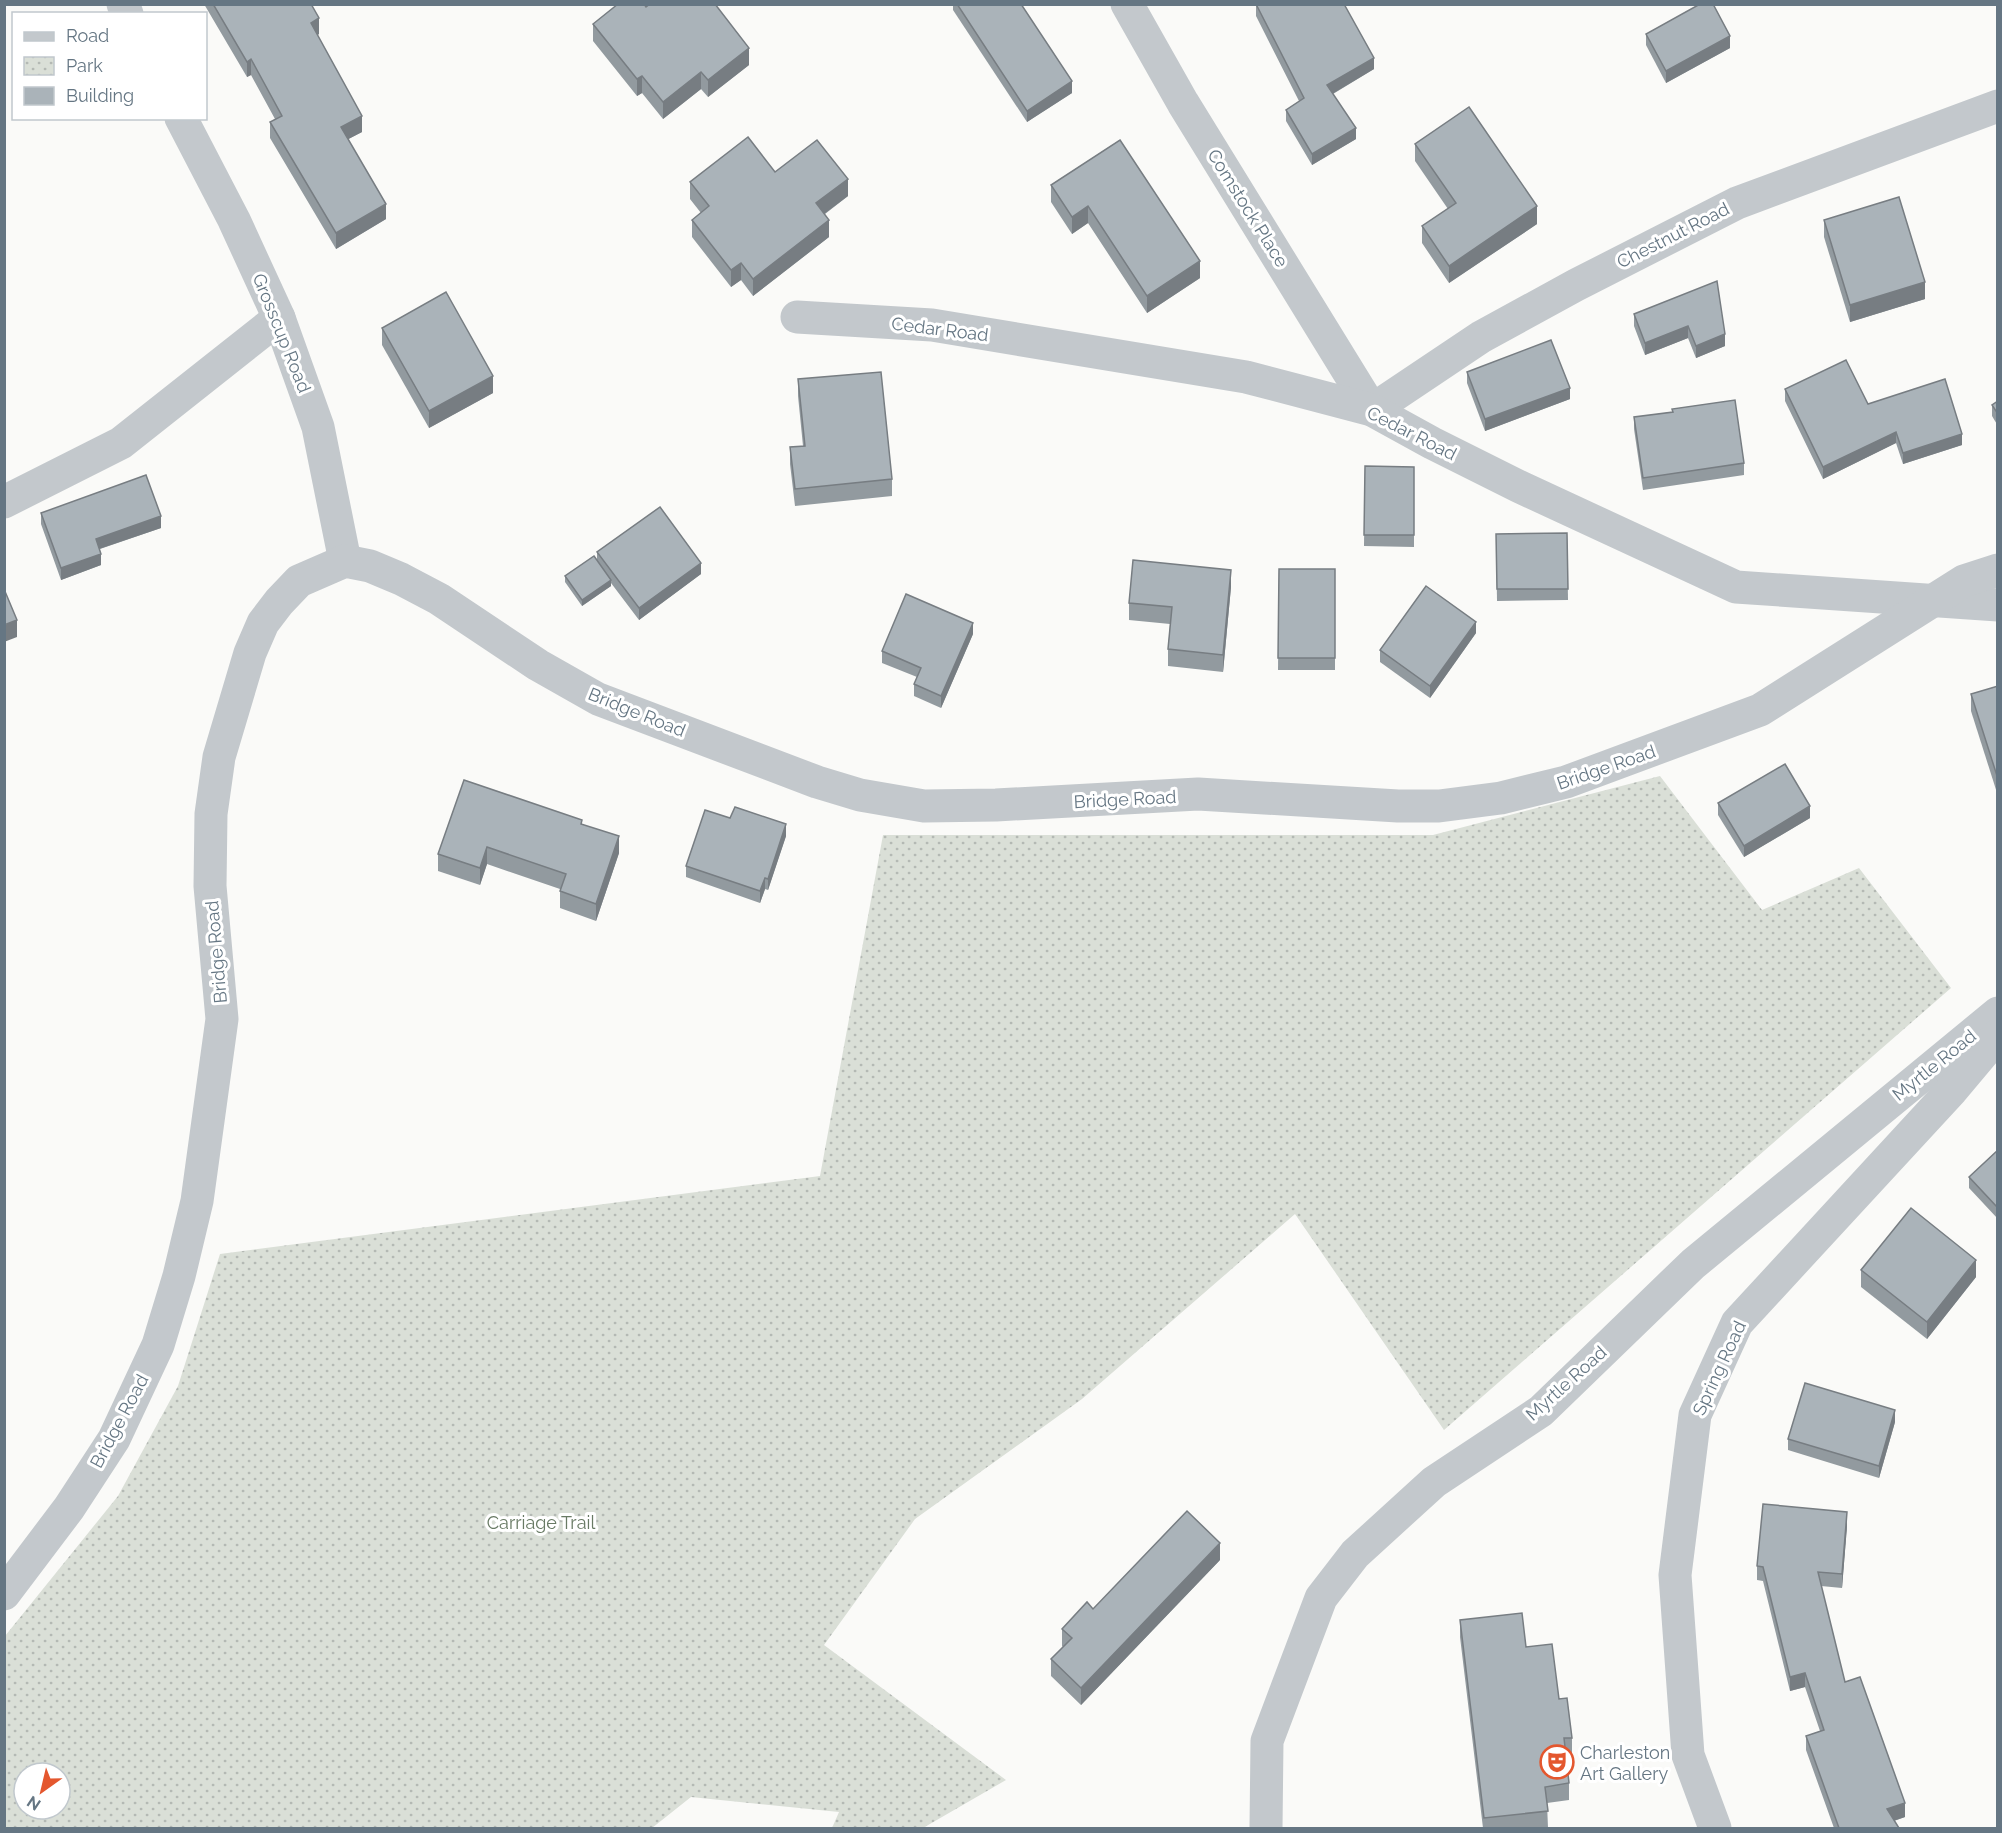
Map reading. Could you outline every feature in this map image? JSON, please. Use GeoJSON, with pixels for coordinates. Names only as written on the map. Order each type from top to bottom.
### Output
{"type":"FeatureCollection","features":[{"type":"Feature","properties":{"kind":"street","name":"Comstock Place"},"geometry":{"type":"LineString","coordinates":[[1127,4],[1183,103],[1372,410]]}},
{"type":"Feature","properties":{"kind":"street","name":"Chestnut Road"},"geometry":{"type":"LineString","coordinates":[[1372,410],[1481,337],[1576,285],[1737,203],[1998,106]]}},
{"type":"Feature","properties":{"kind":"street","name":"Grosscup Road"},"geometry":{"type":"LineString","coordinates":[[182,120],[234,220],[279,318],[318,427],[345,561]]}},
{"type":"Feature","properties":{"kind":"street","name":"Cedar Road"},"geometry":{"type":"LineString","coordinates":[[797,317],[932,325],[1246,377],[1372,410],[1518,486],[1736,587],[1935,600]]}},
{"type":"Feature","properties":{"kind":"street"},"geometry":{"type":"LineString","coordinates":[[4,502],[121,443],[279,318]]}},
{"type":"Feature","properties":{"kind":"street","name":"Bridge Road"},"geometry":{"type":"LineString","coordinates":[[4,1594],[69,1508],[114,1439],[158,1345],[179,1276],[197,1201],[222,1019],[210,886],[210,814],[219,758],[250,653],[264,623],[298,581],[345,561],[380,570],[439,599],[538,664],[598,699],[817,782],[860,795],[924,806],[996,806],[1198,794],[1398,806],[1439,806],[1501,798],[1566,782],[1760,710],[1964,581],[1998,570]]}},
{"type":"Feature","properties":{"kind":"street"},"geometry":{"type":"LineString","coordinates":[[1935,600],[1998,605]]}},
{"type":"Feature","properties":{"kind":"street","name":"Myrtle Road"},"geometry":{"type":"LineString","coordinates":[[1266,1828],[1267,1741],[1321,1598],[1354,1554],[1434,1482],[1541,1411],[1693,1264],[1998,1013]]}},
{"type":"Feature","properties":{"kind":"street","name":"Spring Road"},"geometry":{"type":"LineString","coordinates":[[1716,1828],[1688,1755],[1674,1575],[1695,1415],[1737,1323],[1952,1090],[1998,1035]]}},
{"type":"Feature","properties":{"kind":"green space","name":"Carriage Trail"},"geometry":{"type":"Polygon","coordinates":[[[1660,776],[1762,910],[1859,868],[1951,988],[1444,1430],[1295,1214],[1082,1399],[915,1519],[824,1645],[1006,1780],[923,1828],[832,1828],[839,1812],[691,1797],[652,1828],[5,1828],[5,1636],[118,1496],[178,1386],[220,1254],[820,1176],[883,835],[1433,835],[1660,776]]]}},
{"type":"Feature","properties":{"kind":"building"},"geometry":{"type":"Polygon","coordinates":[[[213,4],[311,4],[319,18],[311,23],[362,116],[341,127],[386,204],[336,233],[270,122],[282,116],[251,59],[247,62],[213,4]]]}},
{"type":"Feature","properties":{"kind":"building"},"geometry":{"type":"Polygon","coordinates":[[[618,4],[644,4],[646,7],[650,4],[715,4],[749,48],[708,80],[701,72],[663,102],[642,76],[637,79],[593,24],[618,4]]]}},
{"type":"Feature","properties":{"kind":"building"},"geometry":{"type":"Polygon","coordinates":[[[957,4],[1021,4],[1072,81],[1027,111],[957,4]]]}},
{"type":"Feature","properties":{"kind":"building"},"geometry":{"type":"Polygon","coordinates":[[[1256,4],[1344,4],[1374,58],[1327,85],[1356,128],[1312,154],[1286,110],[1304,98],[1256,4]]]}},
{"type":"Feature","properties":{"kind":"building"},"geometry":{"type":"Polygon","coordinates":[[[1700,4],[1713,4],[1730,36],[1666,71],[1646,34],[1700,4]]]}},
{"type":"Feature","properties":{"kind":"building"},"geometry":{"type":"Polygon","coordinates":[[[1469,107],[1537,206],[1449,266],[1422,226],[1456,203],[1415,144],[1469,107]]]}},
{"type":"Feature","properties":{"kind":"building"},"geometry":{"type":"Polygon","coordinates":[[[748,137],[775,172],[817,140],[848,179],[816,203],[829,220],[753,279],[741,263],[731,270],[692,220],[709,206],[690,182],[748,137]]]}},
{"type":"Feature","properties":{"kind":"building"},"geometry":{"type":"Polygon","coordinates":[[[1120,140],[1200,261],[1147,296],[1088,206],[1072,217],[1051,185],[1120,140]]]}},
{"type":"Feature","properties":{"kind":"building"},"geometry":{"type":"Polygon","coordinates":[[[1899,197],[1925,282],[1850,305],[1824,220],[1899,197]]]}},
{"type":"Feature","properties":{"kind":"building"},"geometry":{"type":"Polygon","coordinates":[[[1717,281],[1725,334],[1696,346],[1688,326],[1645,343],[1634,314],[1717,281]]]}},
{"type":"Feature","properties":{"kind":"building"},"geometry":{"type":"Polygon","coordinates":[[[446,292],[493,376],[429,411],[382,328],[446,292]]]}},
{"type":"Feature","properties":{"kind":"building"},"geometry":{"type":"Polygon","coordinates":[[[1551,340],[1570,388],[1485,419],[1467,372],[1551,340]]]}},
{"type":"Feature","properties":{"kind":"building"},"geometry":{"type":"Polygon","coordinates":[[[1846,360],[1868,404],[1945,379],[1962,434],[1903,453],[1896,432],[1823,467],[1785,389],[1846,360]]]}},
{"type":"Feature","properties":{"kind":"building"},"geometry":{"type":"Polygon","coordinates":[[[881,372],[892,479],[795,489],[790,447],[805,446],[798,379],[881,372]]]}},
{"type":"Feature","properties":{"kind":"building"},"geometry":{"type":"Polygon","coordinates":[[[1735,400],[1744,463],[1643,478],[1634,417],[1735,400]]]}},
{"type":"Feature","properties":{"kind":"building"},"geometry":{"type":"Polygon","coordinates":[[[1998,401],[1998,414],[1992,405],[1998,401]]]}},
{"type":"Feature","properties":{"kind":"building"},"geometry":{"type":"Polygon","coordinates":[[[1365,466],[1414,467],[1414,535],[1364,535],[1365,466]]]}},
{"type":"Feature","properties":{"kind":"building"},"geometry":{"type":"Polygon","coordinates":[[[146,475],[161,516],[96,539],[101,554],[61,568],[41,513],[146,475]]]}},
{"type":"Feature","properties":{"kind":"building"},"geometry":{"type":"Polygon","coordinates":[[[660,507],[701,563],[639,608],[597,552],[660,507]]]}},
{"type":"Feature","properties":{"kind":"building"},"geometry":{"type":"Polygon","coordinates":[[[1567,533],[1568,589],[1497,589],[1496,534],[1567,533]]]}},
{"type":"Feature","properties":{"kind":"building"},"geometry":{"type":"Polygon","coordinates":[[[594,556],[611,580],[582,600],[565,576],[594,556]]]}},
{"type":"Feature","properties":{"kind":"building"},"geometry":{"type":"Polygon","coordinates":[[[1133,560],[1231,570],[1223,655],[1168,649],[1172,607],[1129,603],[1133,560]]]}},
{"type":"Feature","properties":{"kind":"building"},"geometry":{"type":"Polygon","coordinates":[[[1279,569],[1335,569],[1335,658],[1278,658],[1279,569]]]}},
{"type":"Feature","properties":{"kind":"building"},"geometry":{"type":"Polygon","coordinates":[[[1426,586],[1476,622],[1430,686],[1380,650],[1426,586]]]}},
{"type":"Feature","properties":{"kind":"building"},"geometry":{"type":"Polygon","coordinates":[[[4,589],[17,620],[4,625],[4,589]]]}},
{"type":"Feature","properties":{"kind":"building"},"geometry":{"type":"Polygon","coordinates":[[[906,594],[973,623],[941,696],[914,684],[921,668],[882,651],[906,594]]]}},
{"type":"Feature","properties":{"kind":"building"},"geometry":{"type":"Polygon","coordinates":[[[1998,686],[1998,779],[1971,694],[1998,686]]]}},
{"type":"Feature","properties":{"kind":"building"},"geometry":{"type":"Polygon","coordinates":[[[1785,764],[1810,806],[1744,846],[1718,803],[1785,764]]]}},
{"type":"Feature","properties":{"kind":"building"},"geometry":{"type":"Polygon","coordinates":[[[464,780],[582,820],[581,824],[619,836],[596,904],[560,891],[566,874],[487,847],[480,868],[438,854],[464,780]]]}},
{"type":"Feature","properties":{"kind":"building"},"geometry":{"type":"Polygon","coordinates":[[[735,807],[786,824],[768,879],[765,878],[760,891],[686,866],[705,810],[730,818],[735,807]]]}},
{"type":"Feature","properties":{"kind":"building"},"geometry":{"type":"Polygon","coordinates":[[[1998,1150],[1998,1208],[1969,1177],[1998,1150]]]}},
{"type":"Feature","properties":{"kind":"building"},"geometry":{"type":"Polygon","coordinates":[[[1911,1208],[1976,1260],[1927,1322],[1861,1270],[1911,1208]]]}},
{"type":"Feature","properties":{"kind":"building"},"geometry":{"type":"Polygon","coordinates":[[[1805,1383],[1895,1410],[1879,1466],[1788,1439],[1805,1383]]]}},
{"type":"Feature","properties":{"kind":"building"},"geometry":{"type":"Polygon","coordinates":[[[1763,1504],[1847,1512],[1842,1574],[1818,1572],[1845,1682],[1860,1677],[1905,1803],[1887,1809],[1899,1828],[1839,1828],[1806,1736],[1824,1730],[1805,1673],[1790,1677],[1763,1567],[1757,1566],[1763,1504]]]}},
{"type":"Feature","properties":{"kind":"building"},"geometry":{"type":"Polygon","coordinates":[[[1187,1511],[1220,1543],[1081,1688],[1051,1659],[1072,1638],[1062,1629],[1087,1602],[1093,1609],[1187,1511]]]}},
{"type":"Feature","properties":{"kind":"building"},"geometry":{"type":"Polygon","coordinates":[[[1522,1613],[1526,1647],[1552,1644],[1559,1699],[1567,1698],[1572,1738],[1564,1738],[1569,1783],[1545,1787],[1548,1811],[1484,1818],[1460,1620],[1522,1613]]]}},
{"type":"Feature","properties":{"kind":"place","name":"Charleston Art Gallery"},"geometry":{"type":"Point","coordinates":[1557,1762]}}]}
